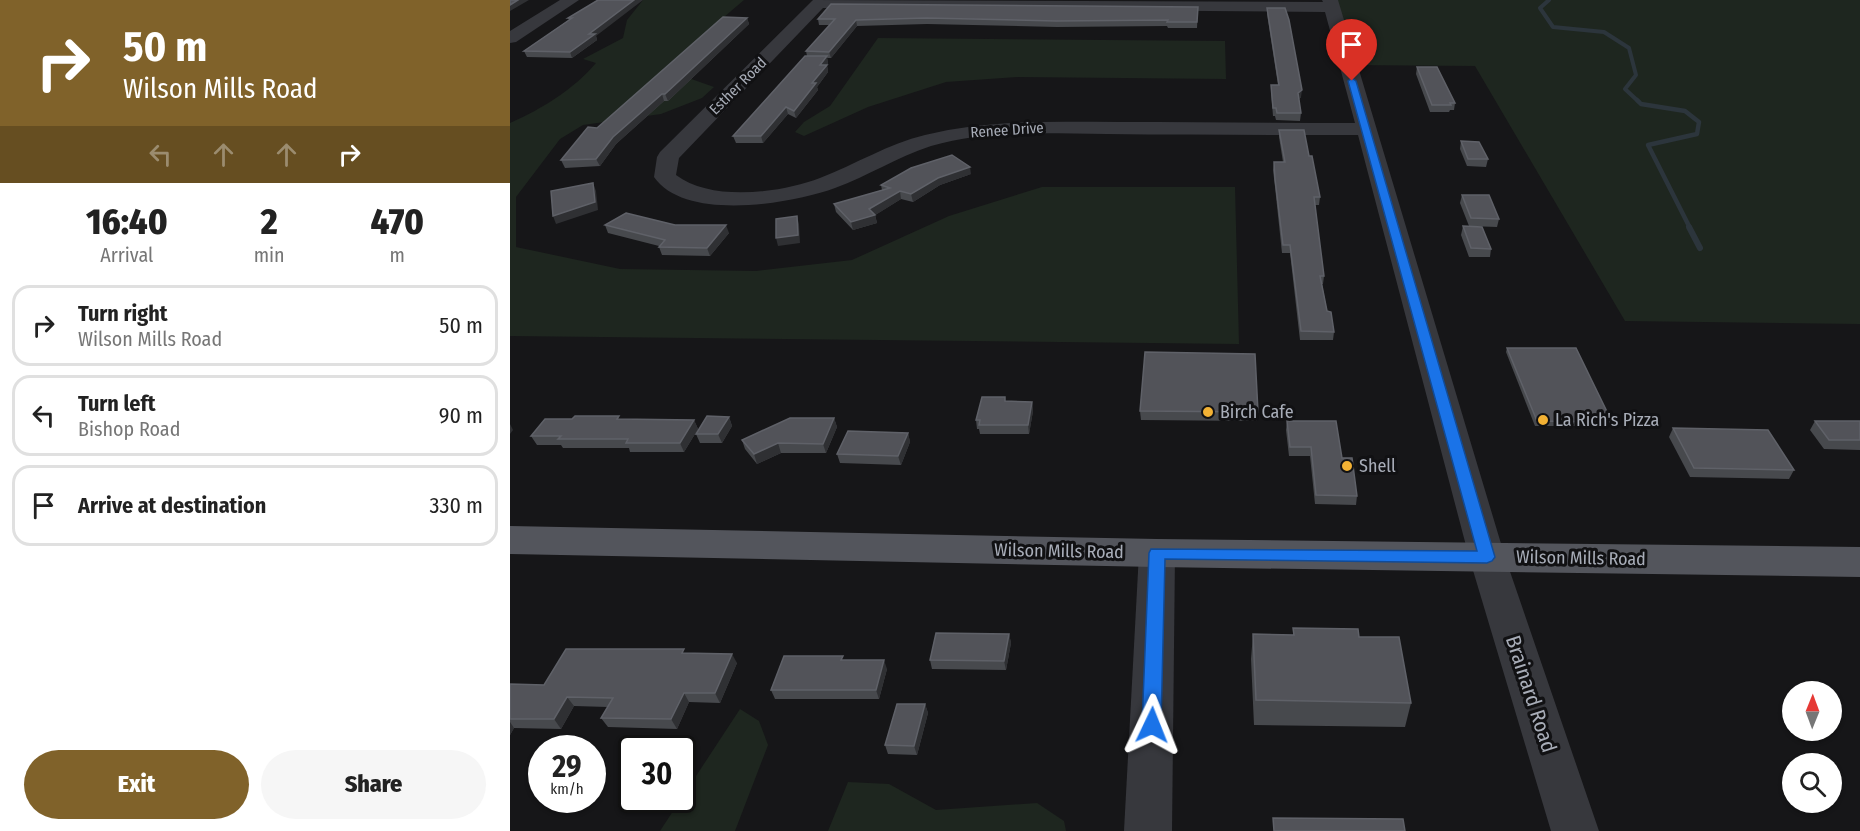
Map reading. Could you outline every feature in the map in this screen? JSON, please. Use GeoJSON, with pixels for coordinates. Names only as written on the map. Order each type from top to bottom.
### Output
{"type":"FeatureCollection","features":[{"type":"Feature","properties":{"kind":"main road","name":"Wilson Mills Road"},"geometry":{"type":"LineString","coordinates":[[510,540],[1157,553],[1860,562]]}},
{"type":"Feature","properties":{"kind":"street"},"geometry":{"type":"LineString","coordinates":[[510,38],[571,0]]}},
{"type":"Feature","properties":{"kind":"street"},"geometry":{"type":"LineString","coordinates":[[821,2],[1331,4]]}},
{"type":"Feature","properties":{"kind":"street","name":"Esther Road"},"geometry":{"type":"LineString","coordinates":[[665,177],[668,157],[821,2]]}},
{"type":"Feature","properties":{"kind":"street","name":"Brainard Road"},"geometry":{"type":"LineString","coordinates":[[1331,4],[1487,557],[1575,831]]}},
{"type":"Feature","properties":{"kind":"street","name":"Renee Drive"},"geometry":{"type":"LineString","coordinates":[[665,177],[680,189],[713,198],[742,198],[789,193],[827,183],[896,151],[929,140],[995,128],[1365,129]]}},
{"type":"Feature","properties":{"kind":"street"},"geometry":{"type":"LineString","coordinates":[[1148,831],[1157,553]]}},
{"type":"Feature","properties":{"kind":"shaded area"},"geometry":{"type":"Polygon","coordinates":[[[643,0],[744,0],[663,69],[714,87],[702,98],[661,114],[583,125],[560,139],[516,197],[516,247],[620,269],[756,271],[852,260],[949,216],[1042,187],[1235,187],[1239,344],[510,336],[510,123],[545,105],[578,81],[596,63],[583,59],[623,38],[627,20],[643,0]]]}},
{"type":"Feature","properties":{"kind":"shaded area"},"geometry":{"type":"Polygon","coordinates":[[[1330,0],[1860,0],[1860,324],[1625,321],[1475,66],[1348,65],[1330,0]]]}},
{"type":"Feature","properties":{"kind":"shaded area"},"geometry":{"type":"Polygon","coordinates":[[[878,38],[1225,41],[1226,79],[1017,77],[946,82],[868,107],[804,136],[795,132],[804,122],[830,106],[878,38]]]}},
{"type":"Feature","properties":{"kind":"shaded area"},"geometry":{"type":"Polygon","coordinates":[[[740,709],[759,721],[768,745],[735,831],[660,831],[672,813],[696,813],[696,776],[740,709]]]}},
{"type":"Feature","properties":{"kind":"shaded area"},"geometry":{"type":"Polygon","coordinates":[[[848,782],[889,784],[936,810],[1037,803],[1064,821],[1066,831],[828,831],[848,782]]]}},
{"type":"Feature","properties":{"kind":"building"},"geometry":{"type":"Polygon","coordinates":[[[598,0],[634,0],[589,34],[595,34],[570,52],[524,51],[572,18],[568,18],[598,0]]]}},
{"type":"Feature","properties":{"kind":"building"},"geometry":{"type":"Polygon","coordinates":[[[831,4],[1198,7],[1197,22],[926,18],[856,20],[829,52],[806,51],[835,19],[818,19],[831,4]]]}},
{"type":"Feature","properties":{"kind":"building"},"geometry":{"type":"Polygon","coordinates":[[[1267,8],[1285,8],[1289,20],[1302,90],[1298,93],[1301,113],[1277,113],[1276,108],[1273,108],[1271,85],[1279,85],[1267,8]]]}},
{"type":"Feature","properties":{"kind":"building"},"geometry":{"type":"Polygon","coordinates":[[[723,17],[747,18],[665,94],[662,94],[613,137],[596,159],[561,160],[588,127],[597,128],[723,17]]]}},
{"type":"Feature","properties":{"kind":"building"},"geometry":{"type":"Polygon","coordinates":[[[805,56],[827,56],[820,65],[827,65],[794,111],[786,107],[761,136],[733,136],[805,56]]]}},
{"type":"Feature","properties":{"kind":"building"},"geometry":{"type":"Polygon","coordinates":[[[1417,67],[1437,67],[1455,103],[1432,105],[1417,67]]]}},
{"type":"Feature","properties":{"kind":"building"},"geometry":{"type":"Polygon","coordinates":[[[1279,130],[1304,130],[1309,156],[1312,156],[1320,197],[1314,197],[1324,276],[1320,276],[1327,311],[1331,312],[1334,332],[1301,331],[1290,245],[1283,245],[1275,179],[1274,162],[1285,162],[1279,130]]]}},
{"type":"Feature","properties":{"kind":"building"},"geometry":{"type":"Polygon","coordinates":[[[1461,141],[1479,142],[1488,159],[1468,159],[1461,141]]]}},
{"type":"Feature","properties":{"kind":"building"},"geometry":{"type":"Polygon","coordinates":[[[952,155],[970,167],[938,178],[911,194],[900,191],[869,209],[875,215],[851,222],[834,204],[890,188],[881,185],[911,168],[952,155]]]}},
{"type":"Feature","properties":{"kind":"building"},"geometry":{"type":"Polygon","coordinates":[[[593,183],[595,202],[553,216],[551,191],[593,183]]]}},
{"type":"Feature","properties":{"kind":"building"},"geometry":{"type":"Polygon","coordinates":[[[1462,195],[1489,195],[1499,219],[1471,218],[1462,195]]]}},
{"type":"Feature","properties":{"kind":"building"},"geometry":{"type":"Polygon","coordinates":[[[626,213],[675,225],[726,225],[707,248],[659,247],[665,240],[605,225],[626,213]]]}},
{"type":"Feature","properties":{"kind":"building"},"geometry":{"type":"Polygon","coordinates":[[[797,216],[798,235],[776,238],[776,219],[797,216]]]}},
{"type":"Feature","properties":{"kind":"building"},"geometry":{"type":"Polygon","coordinates":[[[1463,226],[1482,227],[1491,249],[1471,248],[1463,226]]]}},
{"type":"Feature","properties":{"kind":"building"},"geometry":{"type":"Polygon","coordinates":[[[1507,348],[1576,348],[1612,422],[1537,421],[1507,348]]]}},
{"type":"Feature","properties":{"kind":"building"},"geometry":{"type":"Polygon","coordinates":[[[1145,352],[1255,354],[1258,412],[1140,411],[1145,352]]]}},
{"type":"Feature","properties":{"kind":"building"},"geometry":{"type":"Polygon","coordinates":[[[982,397],[1005,397],[1005,401],[1032,402],[1028,425],[979,425],[980,420],[976,420],[982,397]]]}},
{"type":"Feature","properties":{"kind":"building"},"geometry":{"type":"Polygon","coordinates":[[[575,416],[694,420],[680,443],[626,443],[628,439],[558,439],[561,436],[531,436],[545,419],[572,419],[575,416]]]}},
{"type":"Feature","properties":{"kind":"building"},"geometry":{"type":"Polygon","coordinates":[[[707,416],[729,417],[718,434],[696,434],[707,416]]]}},
{"type":"Feature","properties":{"kind":"building"},"geometry":{"type":"Polygon","coordinates":[[[790,418],[834,418],[823,444],[778,443],[754,454],[742,440],[790,418]]]}},
{"type":"Feature","properties":{"kind":"building"},"geometry":{"type":"Polygon","coordinates":[[[1287,421],[1336,421],[1342,458],[1352,458],[1357,496],[1316,495],[1311,447],[1290,447],[1287,421]]]}},
{"type":"Feature","properties":{"kind":"building"},"geometry":{"type":"Polygon","coordinates":[[[1815,421],[1860,421],[1860,440],[1829,440],[1815,421]]]}},
{"type":"Feature","properties":{"kind":"building"},"geometry":{"type":"Polygon","coordinates":[[[1673,428],[1768,430],[1794,470],[1694,468],[1673,428]]]}},
{"type":"Feature","properties":{"kind":"building"},"geometry":{"type":"Polygon","coordinates":[[[848,431],[908,433],[898,456],[837,454],[848,431]]]}},
{"type":"Feature","properties":{"kind":"building"},"geometry":{"type":"Polygon","coordinates":[[[1293,628],[1358,629],[1359,637],[1399,637],[1411,703],[1256,700],[1253,634],[1294,635],[1293,628]]]}},
{"type":"Feature","properties":{"kind":"building"},"geometry":{"type":"Polygon","coordinates":[[[936,633],[1009,634],[1004,661],[930,660],[936,633]]]}},
{"type":"Feature","properties":{"kind":"building"},"geometry":{"type":"Polygon","coordinates":[[[566,649],[684,649],[682,653],[732,654],[715,693],[684,693],[671,719],[601,718],[613,698],[567,697],[554,719],[510,719],[510,684],[544,685],[566,649]]]}},
{"type":"Feature","properties":{"kind":"building"},"geometry":{"type":"Polygon","coordinates":[[[784,656],[843,656],[841,660],[884,660],[876,690],[771,690],[784,656]]]}},
{"type":"Feature","properties":{"kind":"building"},"geometry":{"type":"Polygon","coordinates":[[[897,704],[925,704],[914,746],[885,745],[897,704]]]}},
{"type":"Feature","properties":{"kind":"building"},"geometry":{"type":"Polygon","coordinates":[[[1273,818],[1403,819],[1405,831],[1274,831],[1273,818]]]}},
{"type":"Feature","properties":{"kind":"waterway"},"geometry":{"type":"LineString","coordinates":[[1549,0],[1540,8],[1553,27],[1604,32],[1629,48],[1636,75],[1625,89],[1639,102]]}},
{"type":"Feature","properties":{"kind":"waterway"},"geometry":{"type":"LineString","coordinates":[[1639,102],[1685,111],[1699,122],[1697,134],[1648,145],[1690,228]]}},
{"type":"Feature","properties":{"kind":"waterway"},"geometry":{"type":"LineString","coordinates":[[1689,227],[1700,248]]}},
{"type":"Feature","properties":{"kind":"place","name":"Birch Cafe"},"geometry":{"type":"Point","coordinates":[1208,412]}},
{"type":"Feature","properties":{"kind":"place","name":"La Rich's Pizza"},"geometry":{"type":"Point","coordinates":[1543,420]}},
{"type":"Feature","properties":{"kind":"place","name":"Shell"},"geometry":{"type":"Point","coordinates":[1347,466]}},
{"type":"Feature","properties":{"kind":"route"},"geometry":{"type":"LineString","coordinates":[[1152,725],[1157,553],[1487,557],[1352,81]]}}]}
